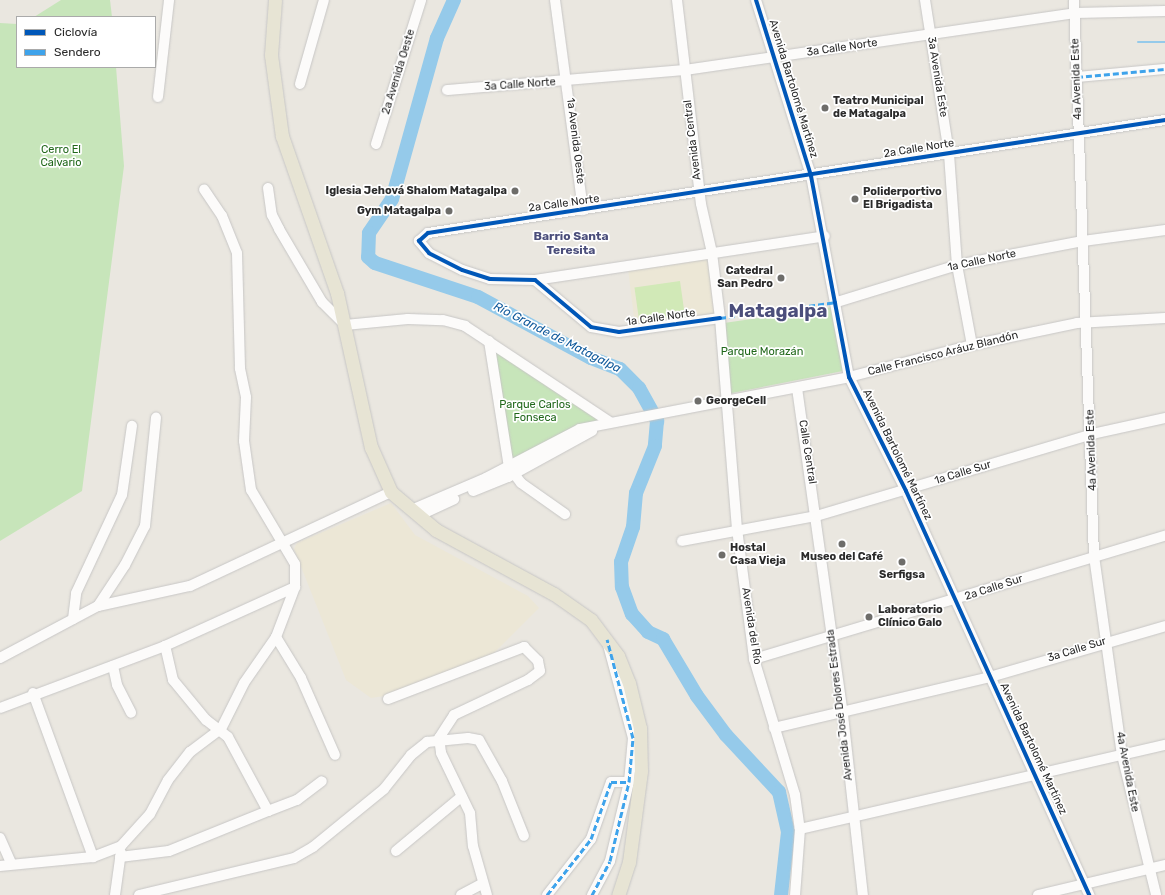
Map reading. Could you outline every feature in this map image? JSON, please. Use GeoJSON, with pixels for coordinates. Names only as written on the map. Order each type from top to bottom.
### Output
{"type":"FeatureCollection","features":[{"type":"Feature","properties":{"kind":"main road"},"geometry":{"type":"LineString","coordinates":[[275,0],[272,62],[282,136],[345,325],[371,447],[391,492],[414,513],[443,535],[554,594],[590,620],[607,639],[629,683],[640,728],[641,771],[629,862],[618,895]]}},
{"type":"Feature","properties":{"kind":"street"},"geometry":{"type":"LineString","coordinates":[[158,98],[169,0]]}},
{"type":"Feature","properties":{"kind":"street"},"geometry":{"type":"LineString","coordinates":[[300,84],[324,0]]}},
{"type":"Feature","properties":{"kind":"street","name":"2a Avenida Oeste"},"geometry":{"type":"LineString","coordinates":[[376,144],[421,0]]}},
{"type":"Feature","properties":{"kind":"street","name":"1a Avenida Oeste"},"geometry":{"type":"LineString","coordinates":[[555,0],[583,210]]}},
{"type":"Feature","properties":{"kind":"street","name":"Avenida Central"},"geometry":{"type":"LineString","coordinates":[[677,0],[700,194],[712,253],[720,318],[725,400]]}},
{"type":"Feature","properties":{"kind":"street","name":"Avenida Bartolomé Martínez"},"geometry":{"type":"LineString","coordinates":[[756,0],[811,176],[825,236],[849,377],[906,491],[1036,775],[1089,895]]}},
{"type":"Feature","properties":{"kind":"street","name":"3a Avenida Este"},"geometry":{"type":"LineString","coordinates":[[925,0],[949,154],[957,265],[972,345]]}},
{"type":"Feature","properties":{"kind":"street","name":"4a Avenida Este"},"geometry":{"type":"LineString","coordinates":[[1074,0],[1092,434],[1094,556],[1122,755],[1156,895]]}},
{"type":"Feature","properties":{"kind":"street","name":"3a Calle Norte"},"geometry":{"type":"LineString","coordinates":[[447,90],[567,82],[685,70],[1075,13],[1165,11]]}},
{"type":"Feature","properties":{"kind":"street"},"geometry":{"type":"LineString","coordinates":[[1076,77],[1165,69]]}},
{"type":"Feature","properties":{"kind":"street","name":"2a Calle Norte"},"geometry":{"type":"LineString","coordinates":[[534,280],[490,279],[469,272],[429,253],[419,241],[428,233],[700,194],[1165,120]]}},
{"type":"Feature","properties":{"kind":"street"},"geometry":{"type":"LineString","coordinates":[[268,188],[272,215],[278,229],[322,302],[345,325],[443,320],[465,326],[610,422]]}},
{"type":"Feature","properties":{"kind":"street"},"geometry":{"type":"LineString","coordinates":[[0,866],[12,863],[93,857],[121,846],[150,814],[168,780],[190,752],[220,729],[244,683],[276,637],[295,587],[295,564],[284,540],[251,490],[244,441],[246,397],[240,368],[236,253],[222,216],[204,189]]}},
{"type":"Feature","properties":{"kind":"street","name":"1a Calle Norte"},"geometry":{"type":"LineString","coordinates":[[836,302],[957,265],[1083,241],[1165,230]]}},
{"type":"Feature","properties":{"kind":"street"},"geometry":{"type":"LineString","coordinates":[[534,280],[825,236]]}},
{"type":"Feature","properties":{"kind":"street","name":"1a Calle Norte"},"geometry":{"type":"LineString","coordinates":[[534,280],[591,327],[619,332],[720,318]]}},
{"type":"Feature","properties":{"kind":"street","name":"Calle Francisco Aráuz Blandón"},"geometry":{"type":"LineString","coordinates":[[610,422],[797,388],[849,377],[972,345],[1087,322],[1165,318]]}},
{"type":"Feature","properties":{"kind":"street"},"geometry":{"type":"LineString","coordinates":[[489,341],[511,470],[565,514]]}},
{"type":"Feature","properties":{"kind":"street","name":"Calle Central"},"geometry":{"type":"LineString","coordinates":[[797,388],[816,516]]}},
{"type":"Feature","properties":{"kind":"street","name":"Avenida del Río"},"geometry":{"type":"LineString","coordinates":[[725,400],[737,529],[754,659],[795,795],[800,829],[795,895]]}},
{"type":"Feature","properties":{"kind":"street"},"geometry":{"type":"LineString","coordinates":[[98,606],[125,565],[146,526],[156,418]]}},
{"type":"Feature","properties":{"kind":"street","name":"1a Calle Sur"},"geometry":{"type":"LineString","coordinates":[[682,541],[737,529],[816,516],[906,491],[1092,434],[1165,418]]}},
{"type":"Feature","properties":{"kind":"street"},"geometry":{"type":"LineString","coordinates":[[414,513],[511,470],[610,422]]}},
{"type":"Feature","properties":{"kind":"street"},"geometry":{"type":"LineString","coordinates":[[73,619],[76,593],[122,496],[132,426]]}},
{"type":"Feature","properties":{"kind":"street"},"geometry":{"type":"LineString","coordinates":[[0,658],[98,606],[190,586],[284,540],[391,492]]}},
{"type":"Feature","properties":{"kind":"street","name":"Avenida José Dolores Estrada"},"geometry":{"type":"LineString","coordinates":[[816,516],[843,715],[852,819],[863,895]]}},
{"type":"Feature","properties":{"kind":"street","name":"2a Calle Sur"},"geometry":{"type":"LineString","coordinates":[[754,659],[832,639],[956,601],[1094,556],[1165,536]]}},
{"type":"Feature","properties":{"kind":"street"},"geometry":{"type":"LineString","coordinates":[[0,708],[33,693],[113,666],[165,646],[295,587]]}},
{"type":"Feature","properties":{"kind":"street","name":"3a Calle Sur"},"geometry":{"type":"LineString","coordinates":[[774,728],[843,715],[990,677],[1105,642],[1165,626]]}},
{"type":"Feature","properties":{"kind":"street"},"geometry":{"type":"LineString","coordinates":[[276,637],[300,678],[335,756]]}},
{"type":"Feature","properties":{"kind":"street"},"geometry":{"type":"LineString","coordinates":[[592,895],[610,861],[629,782],[633,738],[630,716],[607,639]]}},
{"type":"Feature","properties":{"kind":"street"},"geometry":{"type":"LineString","coordinates":[[165,646],[173,680],[206,720],[220,729],[268,811]]}},
{"type":"Feature","properties":{"kind":"street"},"geometry":{"type":"LineString","coordinates":[[388,699],[524,647],[531,651],[540,671],[454,715],[439,741]]}},
{"type":"Feature","properties":{"kind":"street"},"geometry":{"type":"LineString","coordinates":[[113,666],[117,685],[132,713]]}},
{"type":"Feature","properties":{"kind":"street"},"geometry":{"type":"LineString","coordinates":[[33,693],[93,857]]}},
{"type":"Feature","properties":{"kind":"street"},"geometry":{"type":"LineString","coordinates":[[139,895],[294,858],[313,847],[384,789],[422,745],[439,741],[479,740],[502,781],[524,836]]}},
{"type":"Feature","properties":{"kind":"street"},"geometry":{"type":"LineString","coordinates":[[439,741],[461,797],[470,813],[482,884],[487,895]]}},
{"type":"Feature","properties":{"kind":"street"},"geometry":{"type":"LineString","coordinates":[[800,829],[852,819],[1165,745]]}},
{"type":"Feature","properties":{"kind":"street"},"geometry":{"type":"LineString","coordinates":[[120,857],[169,851],[297,800],[322,781]]}},
{"type":"Feature","properties":{"kind":"street"},"geometry":{"type":"LineString","coordinates":[[547,895],[591,839],[611,782],[629,782]]}},
{"type":"Feature","properties":{"kind":"street"},"geometry":{"type":"LineString","coordinates":[[396,852],[461,797]]}},
{"type":"Feature","properties":{"kind":"street"},"geometry":{"type":"LineString","coordinates":[[0,838],[12,863]]}},
{"type":"Feature","properties":{"kind":"street"},"geometry":{"type":"LineString","coordinates":[[115,895],[121,846]]}},
{"type":"Feature","properties":{"kind":"street"},"geometry":{"type":"LineString","coordinates":[[1038,895],[1165,865]]}},
{"type":"Feature","properties":{"kind":"street"},"geometry":{"type":"LineString","coordinates":[[461,895],[482,884]]}},
{"type":"Feature","properties":{"kind":"shaded area"},"geometry":{"type":"Polygon","coordinates":[[[707,256],[714,316],[635,325],[628,266],[707,256]]]}},
{"type":"Feature","properties":{"kind":"shaded area"},"geometry":{"type":"Polygon","coordinates":[[[391,503],[415,535],[528,596],[539,608],[488,659],[391,695],[371,698],[346,680],[294,549],[297,543],[391,503]]]}},
{"type":"Feature","properties":{"kind":"green space"},"geometry":{"type":"Polygon","coordinates":[[[61,0],[110,0],[112,16],[36,16],[61,0]]]}},
{"type":"Feature","properties":{"kind":"green space","name":"Cerro El Calvario"},"geometry":{"type":"Polygon","coordinates":[[[0,23],[16,24],[16,68],[116,68],[124,166],[82,491],[0,541],[0,23]]]}},
{"type":"Feature","properties":{"kind":"green space"},"geometry":{"type":"Polygon","coordinates":[[[680,281],[685,316],[639,322],[634,287],[680,281]]]}},
{"type":"Feature","properties":{"kind":"green space","name":"Parque Morazán"},"geometry":{"type":"Polygon","coordinates":[[[833,307],[843,371],[727,394],[724,323],[833,307]]]}},
{"type":"Feature","properties":{"kind":"green space","name":"Parque Carlos Fonseca"},"geometry":{"type":"Polygon","coordinates":[[[489,341],[610,422],[509,467],[489,341]]]}},
{"type":"Feature","properties":{"kind":"waterway","name":"Río Grande de Matagalpa"},"geometry":{"type":"LineString","coordinates":[[454,0],[437,38],[392,199],[369,233],[368,257],[375,263],[478,297],[591,358],[620,369],[639,388],[657,421],[655,446],[636,493],[633,527],[621,562],[622,587],[632,614],[648,632],[663,639],[697,696],[726,735],[779,792],[788,832],[781,895]]}},
{"type":"Feature","properties":{"kind":"waterway"},"geometry":{"type":"LineString","coordinates":[[1138,42],[1165,42]]}},
{"type":"Feature","properties":{"kind":"waterway","name":"Río Grande de Matagalpa"},"geometry":{"type":"LineString","coordinates":[[788,832],[794,830]]}},
{"type":"Feature","properties":{"kind":"marked path"},"geometry":{"type":"LineString","coordinates":[[1077,77],[1165,69]]}},
{"type":"Feature","properties":{"kind":"marked path"},"geometry":{"type":"LineString","coordinates":[[720,318],[837,302]]}},
{"type":"Feature","properties":{"kind":"marked path"},"geometry":{"type":"LineString","coordinates":[[592,895],[610,861],[629,782],[633,738],[607,639]]}},
{"type":"Feature","properties":{"kind":"marked path"},"geometry":{"type":"LineString","coordinates":[[547,895],[591,839],[611,782],[629,782]]}},
{"type":"Feature","properties":{"kind":"cycle path"},"geometry":{"type":"LineString","coordinates":[[756,0],[811,176],[849,377],[906,491],[1089,895]]}},
{"type":"Feature","properties":{"kind":"cycle path"},"geometry":{"type":"LineString","coordinates":[[720,318],[619,332],[591,327],[535,280],[490,279],[462,270],[429,253],[419,241],[428,233],[1165,120]]}},
{"type":"Feature","properties":{"kind":"place","name":"Teatro Municipal de Matagalpa"},"geometry":{"type":"Point","coordinates":[825,108]}},
{"type":"Feature","properties":{"kind":"place","name":"Iglesia Jehová Shalom Matagalpa"},"geometry":{"type":"Point","coordinates":[515,191]}},
{"type":"Feature","properties":{"kind":"place","name":"Poliderportivo El Brigadista"},"geometry":{"type":"Point","coordinates":[855,199]}},
{"type":"Feature","properties":{"kind":"place","name":"Gym Matagalpa"},"geometry":{"type":"Point","coordinates":[449,211]}},
{"type":"Feature","properties":{"kind":"place","name":"Catedral San Pedro"},"geometry":{"type":"Point","coordinates":[781,278]}},
{"type":"Feature","properties":{"kind":"place","name":"GeorgeCell"},"geometry":{"type":"Point","coordinates":[698,401]}},
{"type":"Feature","properties":{"kind":"place","name":"Museo del Café"},"geometry":{"type":"Point","coordinates":[842,544]}},
{"type":"Feature","properties":{"kind":"place","name":"Hostal Casa Vieja"},"geometry":{"type":"Point","coordinates":[722,555]}},
{"type":"Feature","properties":{"kind":"place","name":"Serfigsa"},"geometry":{"type":"Point","coordinates":[902,562]}},
{"type":"Feature","properties":{"kind":"place","name":"Laboratorio Clínico Galo"},"geometry":{"type":"Point","coordinates":[869,617]}},
{"type":"Feature","properties":{"kind":"district","name":"Barrio Santa Teresita"},"geometry":{"type":"Point","coordinates":[571,244]}},
{"type":"Feature","properties":{"kind":"district","name":"Matagalpa"},"geometry":{"type":"Point","coordinates":[778,311]}}]}
